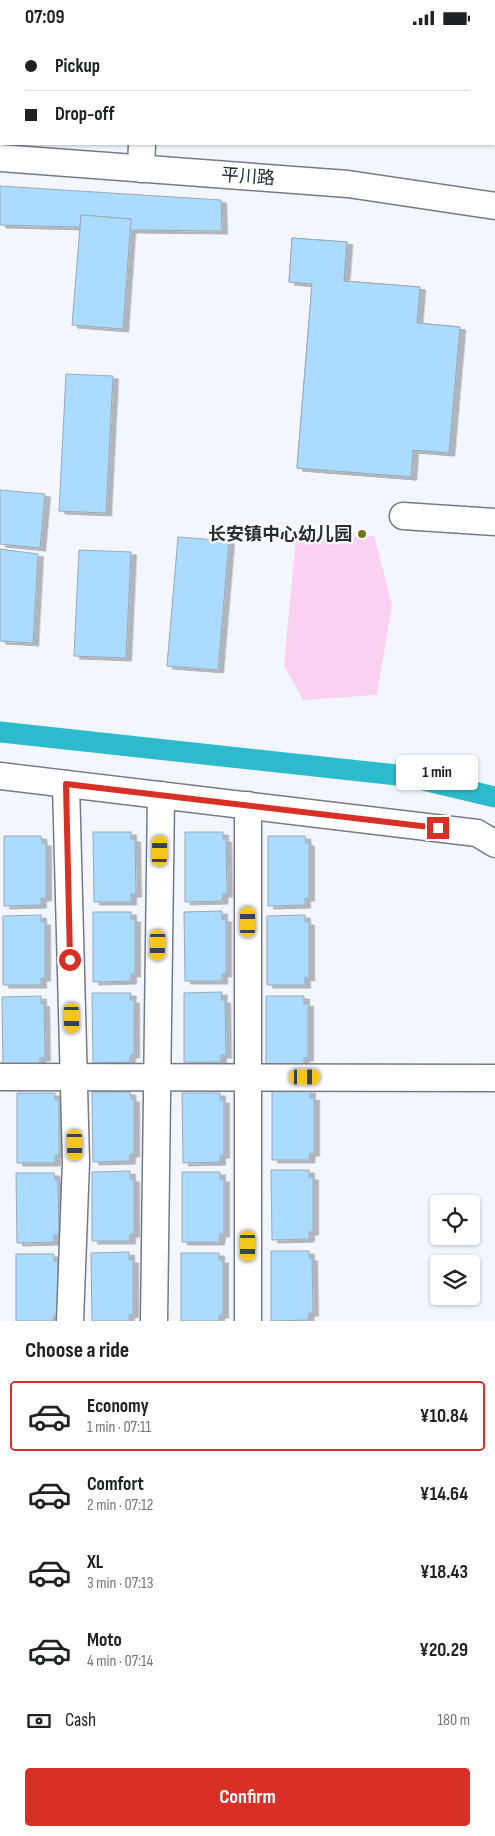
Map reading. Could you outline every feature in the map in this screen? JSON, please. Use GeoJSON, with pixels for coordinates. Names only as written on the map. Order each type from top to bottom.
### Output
{"type":"FeatureCollection","features":[{"type":"Feature","properties":{"kind":"street","name":"平川路"},"geometry":{"type":"LineString","coordinates":[[0,159],[142,156],[495,206]]}},
{"type":"Feature","properties":{"kind":"street"},"geometry":{"type":"LineString","coordinates":[[403,516],[495,522]]}},
{"type":"Feature","properties":{"kind":"street"},"geometry":{"type":"LineString","coordinates":[[0,776],[477,833],[495,844]]}},
{"type":"Feature","properties":{"kind":"street"},"geometry":{"type":"LineString","coordinates":[[66,784],[76,1162],[70,1321]]}},
{"type":"Feature","properties":{"kind":"street"},"geometry":{"type":"LineString","coordinates":[[154,1321],[160,795]]}},
{"type":"Feature","properties":{"kind":"street"},"geometry":{"type":"LineString","coordinates":[[248,805],[248,1321]]}},
{"type":"Feature","properties":{"kind":"street"},"geometry":{"type":"LineString","coordinates":[[0,1077],[495,1078]]}},
{"type":"Feature","properties":{"kind":"shaded area"},"geometry":{"type":"Polygon","coordinates":[[[374,536],[392,605],[377,695],[303,700],[284,665],[296,538],[374,536]]]}},
{"type":"Feature","properties":{"kind":"building"},"geometry":{"type":"Polygon","coordinates":[[[0,186],[221,200],[222,231],[130,230],[131,219],[81,215],[80,227],[0,225],[0,186]]]}},
{"type":"Feature","properties":{"kind":"building"},"geometry":{"type":"Polygon","coordinates":[[[81,215],[131,219],[123,329],[72,325],[81,215]]]}},
{"type":"Feature","properties":{"kind":"building"},"geometry":{"type":"Polygon","coordinates":[[[292,238],[347,242],[344,281],[420,287],[417,323],[460,327],[449,453],[413,450],[411,477],[297,468],[312,284],[289,282],[292,238]],[[340,338],[333,431],[410,436],[417,343],[340,338]]]}},
{"type":"Feature","properties":{"kind":"building"},"geometry":{"type":"Polygon","coordinates":[[[292,238],[347,242],[344,281],[420,287],[417,323],[460,327],[449,453],[413,450],[411,477],[297,468],[312,284],[289,282],[292,238]]]}},
{"type":"Feature","properties":{"kind":"building"},"geometry":{"type":"Polygon","coordinates":[[[66,374],[113,376],[106,513],[59,511],[66,374]]]}},
{"type":"Feature","properties":{"kind":"building"},"geometry":{"type":"Polygon","coordinates":[[[0,490],[45,494],[40,548],[0,544],[0,490]]]}},
{"type":"Feature","properties":{"kind":"building"},"geometry":{"type":"Polygon","coordinates":[[[178,537],[229,541],[218,670],[167,666],[178,537]]]}},
{"type":"Feature","properties":{"kind":"building"},"geometry":{"type":"Polygon","coordinates":[[[0,549],[38,554],[33,643],[0,641],[0,549]]]}},
{"type":"Feature","properties":{"kind":"building"},"geometry":{"type":"Polygon","coordinates":[[[79,550],[131,552],[126,658],[74,656],[79,550]]]}},
{"type":"Feature","properties":{"kind":"building"},"geometry":{"type":"Polygon","coordinates":[[[93,832],[131,832],[131,839],[135,839],[136,894],[131,894],[131,902],[94,902],[93,832]]]}},
{"type":"Feature","properties":{"kind":"building"},"geometry":{"type":"Polygon","coordinates":[[[185,832],[223,832],[223,839],[226,839],[227,894],[223,894],[222,901],[185,902],[185,832]]]}},
{"type":"Feature","properties":{"kind":"building"},"geometry":{"type":"Polygon","coordinates":[[[4,836],[41,836],[42,843],[46,843],[46,898],[41,898],[41,905],[4,906],[4,836]]]}},
{"type":"Feature","properties":{"kind":"building"},"geometry":{"type":"Polygon","coordinates":[[[268,836],[305,836],[306,843],[309,843],[309,898],[305,898],[305,905],[268,906],[268,836]]]}},
{"type":"Feature","properties":{"kind":"building"},"geometry":{"type":"Polygon","coordinates":[[[222,911],[222,919],[226,919],[226,974],[222,974],[222,981],[185,981],[184,912],[222,911]]]}},
{"type":"Feature","properties":{"kind":"building"},"geometry":{"type":"Polygon","coordinates":[[[93,912],[131,912],[131,919],[135,919],[135,974],[131,974],[131,981],[93,982],[93,912]]]}},
{"type":"Feature","properties":{"kind":"building"},"geometry":{"type":"Polygon","coordinates":[[[41,915],[41,922],[45,922],[45,978],[41,978],[41,985],[3,985],[3,916],[41,915]]]}},
{"type":"Feature","properties":{"kind":"building"},"geometry":{"type":"Polygon","coordinates":[[[305,915],[305,922],[309,922],[309,978],[305,977],[305,985],[267,985],[267,916],[305,915]]]}},
{"type":"Feature","properties":{"kind":"building"},"geometry":{"type":"Polygon","coordinates":[[[222,992],[221,1000],[225,1000],[226,1055],[221,1055],[221,1062],[184,1062],[184,993],[222,992]]]}},
{"type":"Feature","properties":{"kind":"building"},"geometry":{"type":"Polygon","coordinates":[[[92,993],[131,993],[130,1000],[134,1000],[134,1055],[130,1055],[130,1062],[93,1063],[92,993]]]}},
{"type":"Feature","properties":{"kind":"building"},"geometry":{"type":"Polygon","coordinates":[[[41,996],[41,1004],[44,1003],[45,1058],[40,1058],[40,1066],[3,1066],[2,997],[41,996]]]}},
{"type":"Feature","properties":{"kind":"building"},"geometry":{"type":"Polygon","coordinates":[[[266,996],[304,996],[304,1004],[308,1003],[308,1058],[304,1058],[304,1066],[266,1066],[266,996]]]}},
{"type":"Feature","properties":{"kind":"building"},"geometry":{"type":"Polygon","coordinates":[[[310,1090],[310,1098],[314,1097],[314,1153],[310,1153],[309,1160],[272,1160],[272,1091],[310,1090]]]}},
{"type":"Feature","properties":{"kind":"building"},"geometry":{"type":"Polygon","coordinates":[[[92,1092],[130,1092],[131,1099],[134,1099],[134,1154],[130,1154],[130,1161],[93,1162],[92,1092]]]}},
{"type":"Feature","properties":{"kind":"building"},"geometry":{"type":"Polygon","coordinates":[[[17,1093],[55,1093],[55,1100],[59,1100],[59,1155],[55,1155],[55,1163],[17,1163],[17,1093]]]}},
{"type":"Feature","properties":{"kind":"building"},"geometry":{"type":"Polygon","coordinates":[[[182,1093],[220,1093],[220,1100],[224,1100],[224,1155],[220,1155],[220,1162],[183,1163],[182,1093]]]}},
{"type":"Feature","properties":{"kind":"building"},"geometry":{"type":"Polygon","coordinates":[[[271,1170],[309,1170],[309,1177],[313,1177],[313,1232],[309,1232],[309,1239],[272,1240],[271,1170]]]}},
{"type":"Feature","properties":{"kind":"building"},"geometry":{"type":"Polygon","coordinates":[[[130,1171],[130,1179],[134,1179],[134,1234],[130,1234],[130,1241],[92,1241],[92,1172],[130,1171]]]}},
{"type":"Feature","properties":{"kind":"building"},"geometry":{"type":"Polygon","coordinates":[[[182,1172],[220,1172],[220,1179],[224,1179],[224,1234],[220,1234],[219,1242],[182,1242],[182,1172]]]}},
{"type":"Feature","properties":{"kind":"building"},"geometry":{"type":"Polygon","coordinates":[[[16,1173],[54,1173],[55,1180],[58,1180],[59,1235],[54,1235],[54,1242],[17,1243],[16,1173]]]}},
{"type":"Feature","properties":{"kind":"building"},"geometry":{"type":"Polygon","coordinates":[[[271,1251],[309,1251],[309,1258],[312,1258],[313,1313],[309,1313],[308,1320],[271,1321],[271,1251]]]}},
{"type":"Feature","properties":{"kind":"building"},"geometry":{"type":"Polygon","coordinates":[[[129,1252],[129,1260],[133,1260],[133,1314],[129,1315],[129,1321],[92,1321],[91,1253],[129,1252]]]}},
{"type":"Feature","properties":{"kind":"building"},"geometry":{"type":"Polygon","coordinates":[[[181,1253],[219,1253],[219,1260],[223,1260],[223,1315],[219,1315],[219,1321],[181,1321],[181,1253]]]}},
{"type":"Feature","properties":{"kind":"building"},"geometry":{"type":"Polygon","coordinates":[[[16,1254],[54,1254],[54,1261],[58,1261],[58,1316],[54,1316],[53,1321],[16,1321],[16,1254]]]}},
{"type":"Feature","properties":{"kind":"waterway"},"geometry":{"type":"LineString","coordinates":[[0,732],[406,776],[495,797]]}},
{"type":"Feature","properties":{"kind":"place","name":"长安镇中心幼儿园"},"geometry":{"type":"Point","coordinates":[362,534]}},
{"type":"Feature","properties":{"kind":"route"},"geometry":{"type":"LineString","coordinates":[[70,960],[66,784],[438,828]]}}]}
